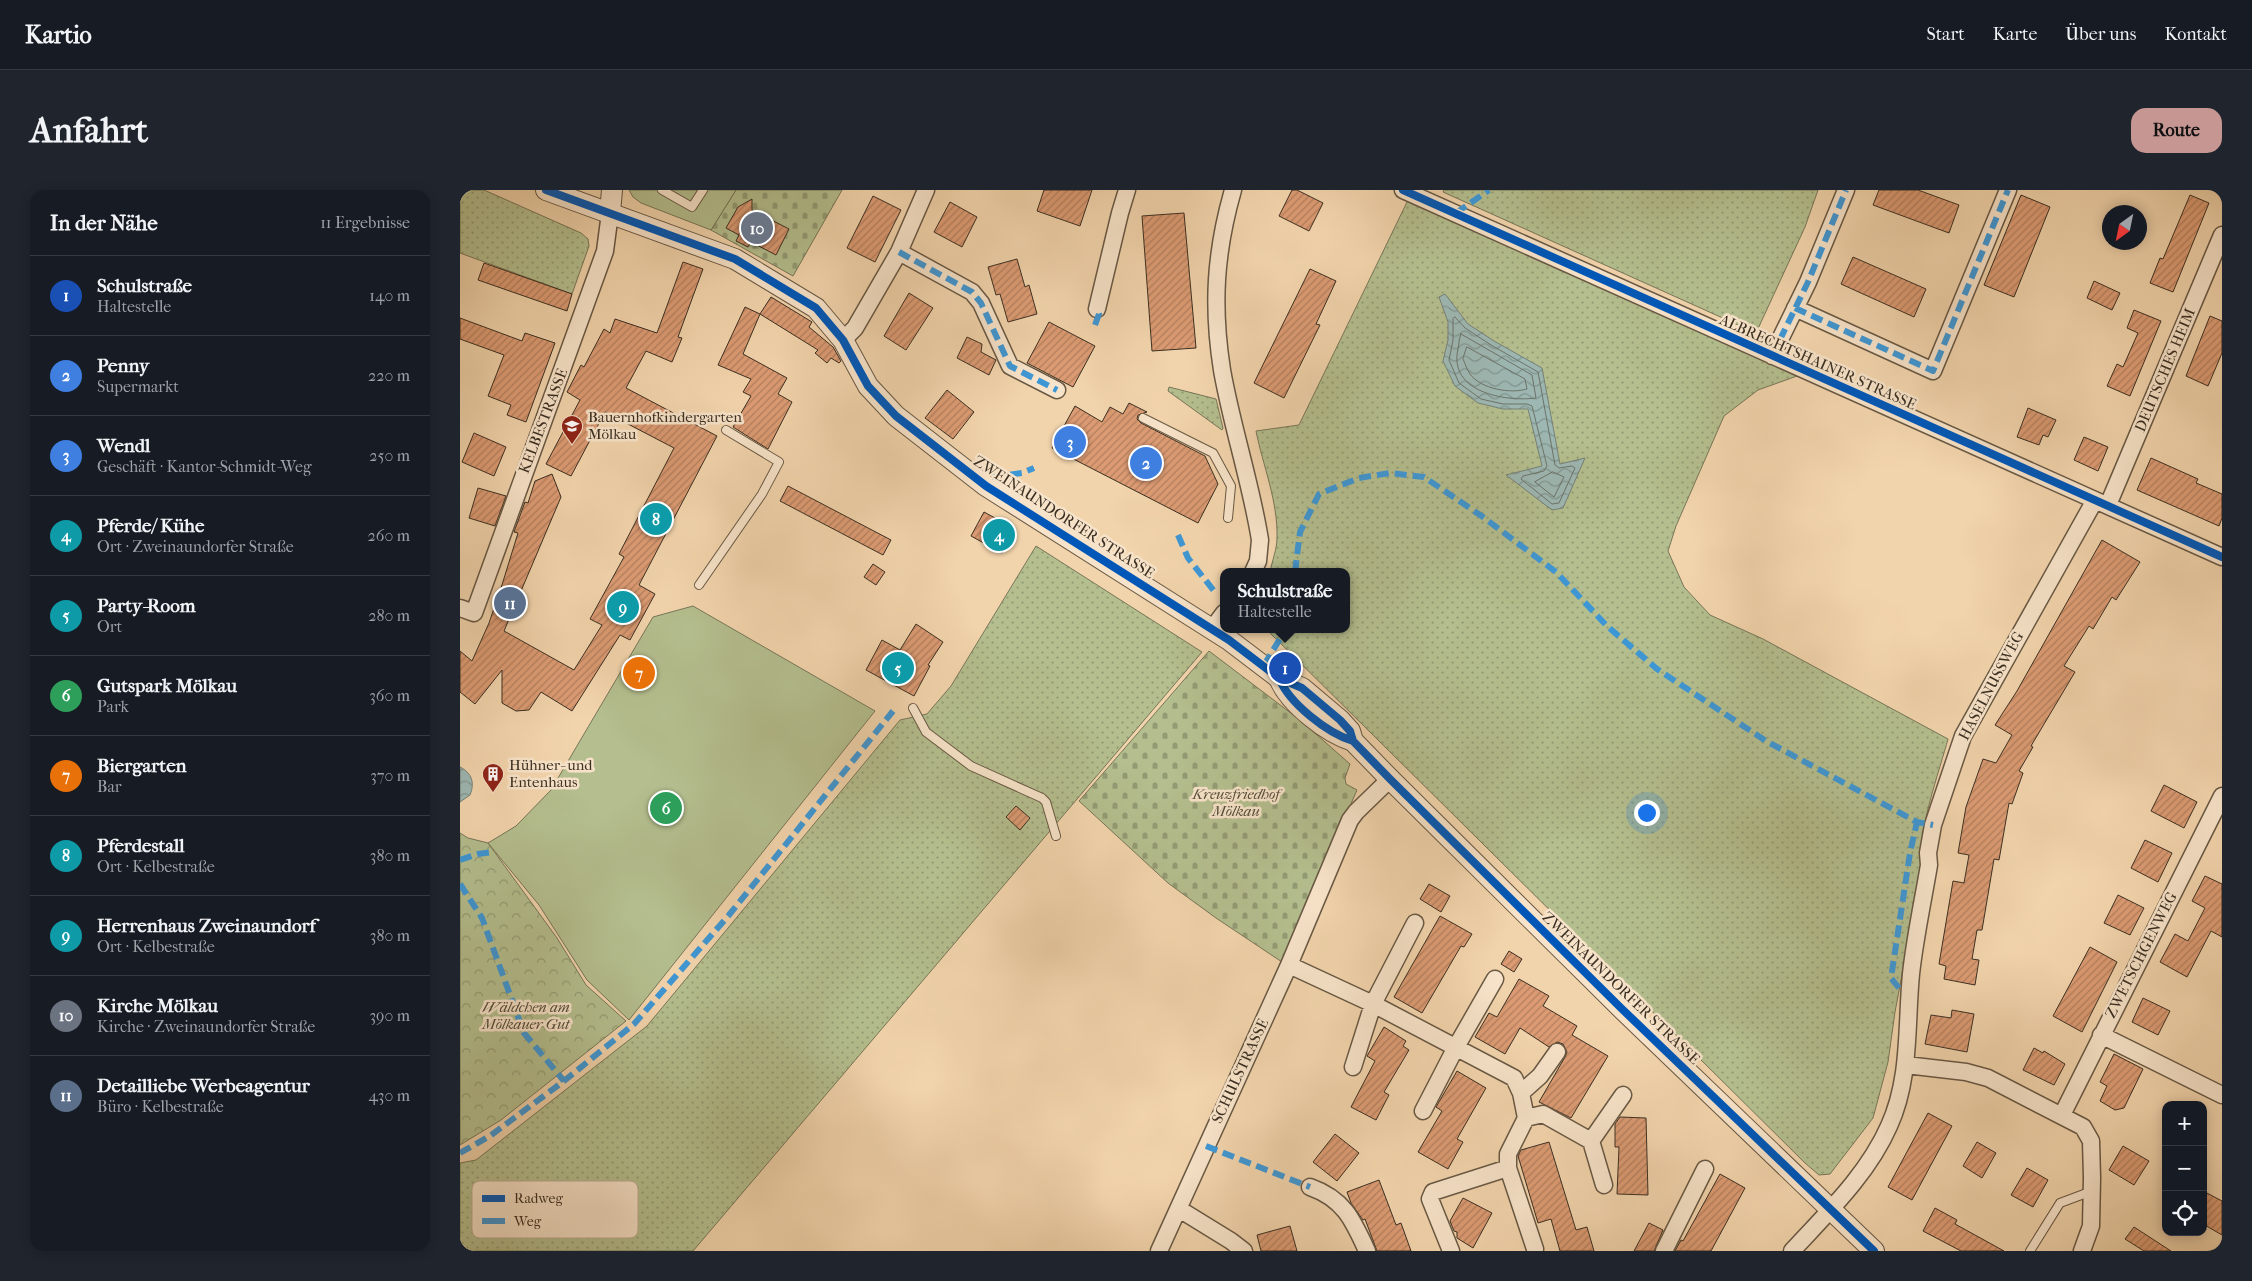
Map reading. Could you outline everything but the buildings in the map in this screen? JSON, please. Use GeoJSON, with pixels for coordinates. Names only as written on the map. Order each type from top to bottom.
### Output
{"type":"FeatureCollection","features":[{"type":"Feature","properties":{"kind":"street","name":"ZWEINAUNDORFER STRASSE"},"geometry":{"type":"LineString","coordinates":[[546,190],[743,264],[816,308],[843,340],[868,386],[896,416],[986,486],[1218,621]]}},
{"type":"Feature","properties":{"kind":"street"},"geometry":{"type":"LineString","coordinates":[[610,213],[612,190]]}},
{"type":"Feature","properties":{"kind":"street"},"geometry":{"type":"LineString","coordinates":[[843,340],[855,328],[899,252],[926,190]]}},
{"type":"Feature","properties":{"kind":"street"},"geometry":{"type":"LineString","coordinates":[[1096,309],[1127,190]]}},
{"type":"Feature","properties":{"kind":"street"},"geometry":{"type":"LineString","coordinates":[[1233,190],[1222,228],[1218,254],[1216,288],[1218,342],[1222,372],[1260,540],[1259,556],[1254,568]]}},
{"type":"Feature","properties":{"kind":"street","name":"ALBRECHTSHAINER STRASSE"},"geometry":{"type":"LineString","coordinates":[[1403,190],[1432,196],[1772,356],[2222,557]]}},
{"type":"Feature","properties":{"kind":"street"},"geometry":{"type":"LineString","coordinates":[[1772,356],[1846,190]]}},
{"type":"Feature","properties":{"kind":"street"},"geometry":{"type":"LineString","coordinates":[[1795,308],[1933,371],[2008,190]]}},
{"type":"Feature","properties":{"kind":"street","name":"KELBESTRASSE"},"geometry":{"type":"LineString","coordinates":[[460,608],[474,613],[605,251],[610,213]]}},
{"type":"Feature","properties":{"kind":"street","name":"DEUTSCHES HEIM"},"geometry":{"type":"LineString","coordinates":[[2102,503],[2222,235]]}},
{"type":"Feature","properties":{"kind":"street"},"geometry":{"type":"LineString","coordinates":[[899,252],[972,292],[981,303],[1010,366],[1056,390]]}},
{"type":"Feature","properties":{"kind":"street","name":"HASELNUSSWEG"},"geometry":{"type":"LineString","coordinates":[[1792,1251],[1830,1209],[1878,1147],[1896,1107],[1906,1065],[1911,976],[1929,865],[1928,853],[1932,826],[1944,786],[1968,724],[2102,503]]}},
{"type":"Feature","properties":{"kind":"street","name":"ZWEINAUNDORFER STRASSE"},"geometry":{"type":"LineString","coordinates":[[1231,633],[1279,678],[1284,691],[1307,712],[1341,737],[1353,741],[1621,1008],[1874,1251]]}},
{"type":"Feature","properties":{"kind":"street","name":"SCHULSTRASSE"},"geometry":{"type":"LineString","coordinates":[[1159,1251],[1289,965],[1350,820],[1390,779]]}},
{"type":"Feature","properties":{"kind":"street","name":"ZWETSCHGENWEG"},"geometry":{"type":"LineString","coordinates":[[2062,1115],[2222,796]]}},
{"type":"Feature","properties":{"kind":"street"},"geometry":{"type":"LineString","coordinates":[[1353,1067],[1373,1004],[1415,923]]}},
{"type":"Feature","properties":{"kind":"street"},"geometry":{"type":"LineString","coordinates":[[1289,965],[1373,1004],[1510,1074],[1514,1078],[1521,1093],[1526,1118],[1508,1154],[1508,1168],[1535,1249]]}},
{"type":"Feature","properties":{"kind":"street"},"geometry":{"type":"LineString","coordinates":[[1423,1111],[1456,1046],[1495,979]]}},
{"type":"Feature","properties":{"kind":"street"},"geometry":{"type":"LineString","coordinates":[[2101,1035],[2222,1095]]}},
{"type":"Feature","properties":{"kind":"street"},"geometry":{"type":"LineString","coordinates":[[1521,1093],[1540,1076],[1557,1052]]}},
{"type":"Feature","properties":{"kind":"street"},"geometry":{"type":"LineString","coordinates":[[1906,1065],[1966,1072],[1988,1078],[2082,1127],[2091,1141],[2092,1191],[2092,1226],[2082,1251]]}},
{"type":"Feature","properties":{"kind":"street"},"geometry":{"type":"LineString","coordinates":[[1591,1141],[1623,1096]]}},
{"type":"Feature","properties":{"kind":"street"},"geometry":{"type":"LineString","coordinates":[[1526,1118],[1543,1114],[1591,1141],[1604,1185]]}},
{"type":"Feature","properties":{"kind":"street"},"geometry":{"type":"LineString","coordinates":[[1452,1251],[1430,1199],[1433,1192],[1508,1168]]}},
{"type":"Feature","properties":{"kind":"street"},"geometry":{"type":"LineString","coordinates":[[1664,1251],[1705,1169]]}},
{"type":"Feature","properties":{"kind":"street"},"geometry":{"type":"LineString","coordinates":[[1310,1187],[1324,1192],[1342,1205],[1356,1226],[1366,1251]]}},
{"type":"Feature","properties":{"kind":"street"},"geometry":{"type":"LineString","coordinates":[[1178,1209],[1244,1251]]}},
{"type":"Feature","properties":{"kind":"lane"},"geometry":{"type":"LineString","coordinates":[[662,190],[692,207],[703,190]]}},
{"type":"Feature","properties":{"kind":"lane"},"geometry":{"type":"LineString","coordinates":[[1144,418],[1213,453],[1230,486],[1228,518]]}},
{"type":"Feature","properties":{"kind":"lane"},"geometry":{"type":"LineString","coordinates":[[699,585],[762,494],[780,462],[726,430]]}},
{"type":"Feature","properties":{"kind":"lane"},"geometry":{"type":"LineString","coordinates":[[913,708],[926,732],[971,766],[1042,798],[1046,802],[1056,836]]}},
{"type":"Feature","properties":{"kind":"lane"},"geometry":{"type":"LineString","coordinates":[[2030,1251],[2060,1203],[2092,1191]]}},
{"type":"Feature","properties":{"kind":"green space"},"geometry":{"type":"Polygon","coordinates":[[[460,190],[484,190],[581,233],[588,239],[589,246],[572,294],[460,253],[460,190]]]}},
{"type":"Feature","properties":{"kind":"green space"},"geometry":{"type":"Polygon","coordinates":[[[629,190],[736,190],[711,230],[641,203],[633,197],[629,190]]]}},
{"type":"Feature","properties":{"kind":"green space"},"geometry":{"type":"Polygon","coordinates":[[[736,190],[842,190],[793,276],[711,230],[736,190]]]}},
{"type":"Feature","properties":{"kind":"green space"},"geometry":{"type":"Polygon","coordinates":[[[1444,190],[1818,190],[1805,227],[1756,333],[1443,192],[1444,190]]]}},
{"type":"Feature","properties":{"kind":"green space"},"geometry":{"type":"Polygon","coordinates":[[[1408,200],[1797,376],[1758,390],[1724,416],[1676,526],[1668,551],[1684,587],[1710,615],[1763,639],[1948,739],[1925,821],[1921,853],[1923,864],[1895,1012],[1888,1062],[1873,1118],[1830,1174],[1819,1175],[1805,1163],[1270,633],[1350,633],[1350,568],[1271,568],[1277,542],[1277,524],[1273,497],[1256,431],[1299,425],[1408,200]]]}},
{"type":"Feature","properties":{"kind":"green space"},"geometry":{"type":"Polygon","coordinates":[[[1169,387],[1216,399],[1222,430],[1168,391],[1169,387]]]}},
{"type":"Feature","properties":{"kind":"green space"},"geometry":{"type":"Polygon","coordinates":[[[1036,546],[1202,652],[693,1251],[460,1251],[460,1163],[476,1160],[647,1026],[900,720],[927,714],[951,686],[1036,546]]]}},
{"type":"Feature","properties":{"kind":"green space"},"geometry":{"type":"Polygon","coordinates":[[[693,606],[875,711],[629,1020],[587,980],[539,905],[488,843],[516,826],[551,790],[653,617],[693,606]]]}},
{"type":"Feature","properties":{"kind":"green space","name":"Kreuzfriedhof Mölkau"},"geometry":{"type":"Polygon","coordinates":[[[1209,651],[1300,720],[1350,764],[1345,778],[1346,784],[1357,790],[1282,962],[1168,883],[1079,801],[1209,651]]]}},
{"type":"Feature","properties":{"kind":"green space","name":"Wäldchen am Mölkauer Gut"},"geometry":{"type":"Polygon","coordinates":[[[460,833],[468,838],[488,843],[557,938],[586,985],[626,1021],[501,1120],[460,1145],[460,833]]]}},
{"type":"Feature","properties":{"kind":"water"},"geometry":{"type":"Polygon","coordinates":[[[1445,294],[1468,324],[1542,368],[1560,464],[1585,458],[1563,508],[1552,510],[1506,475],[1542,466],[1528,409],[1503,409],[1478,403],[1455,386],[1443,361],[1448,340],[1448,322],[1439,297],[1445,294]]]}},
{"type":"Feature","properties":{"kind":"water"},"geometry":{"type":"Polygon","coordinates":[[[460,767],[470,775],[472,786],[470,795],[460,802],[460,767]]]}},
{"type":"Feature","properties":{"kind":"marked path"},"geometry":{"type":"LineString","coordinates":[[1456,213],[1489,190]]}},
{"type":"Feature","properties":{"kind":"marked path"},"geometry":{"type":"LineString","coordinates":[[1772,356],[1808,282],[1846,190]]}},
{"type":"Feature","properties":{"kind":"marked path"},"geometry":{"type":"LineString","coordinates":[[1795,308],[1933,371],[2008,190]]}},
{"type":"Feature","properties":{"kind":"marked path"},"geometry":{"type":"LineString","coordinates":[[899,252],[972,292],[981,303],[1010,366],[1057,390]]}},
{"type":"Feature","properties":{"kind":"marked path"},"geometry":{"type":"LineString","coordinates":[[1095,325],[1099,314],[1097,309]]}},
{"type":"Feature","properties":{"kind":"marked path"},"geometry":{"type":"LineString","coordinates":[[992,477],[1022,473],[1034,468]]}},
{"type":"Feature","properties":{"kind":"marked path"},"geometry":{"type":"LineString","coordinates":[[1296,568],[1300,532],[1319,494],[1359,478],[1390,473],[1424,477],[1483,517],[1556,572],[1607,626],[1657,669],[1766,741],[1917,822],[1933,825]]}},
{"type":"Feature","properties":{"kind":"marked path"},"geometry":{"type":"LineString","coordinates":[[1178,535],[1188,558],[1214,591]]}},
{"type":"Feature","properties":{"kind":"marked path"},"geometry":{"type":"LineString","coordinates":[[1264,665],[1284,633]]}},
{"type":"Feature","properties":{"kind":"marked path"},"geometry":{"type":"LineString","coordinates":[[460,1153],[490,1136],[564,1081],[634,1024],[729,915],[893,711]]}},
{"type":"Feature","properties":{"kind":"marked path"},"geometry":{"type":"LineString","coordinates":[[1899,988],[1891,978],[1910,853],[1917,822]]}},
{"type":"Feature","properties":{"kind":"marked path"},"geometry":{"type":"LineString","coordinates":[[460,860],[492,852]]}},
{"type":"Feature","properties":{"kind":"marked path"},"geometry":{"type":"LineString","coordinates":[[460,884],[482,918],[524,1033],[564,1081]]}},
{"type":"Feature","properties":{"kind":"marked path"},"geometry":{"type":"LineString","coordinates":[[1206,1146],[1310,1187]]}},
{"type":"Feature","properties":{"kind":"cycle path"},"geometry":{"type":"LineString","coordinates":[[546,190],[735,259],[816,308],[843,340],[868,386],[896,416],[986,486],[1229,640],[1279,678],[1302,688],[1340,720],[1350,731],[1353,741],[1390,779],[1621,1008],[1874,1251]]}},
{"type":"Feature","properties":{"kind":"cycle path"},"geometry":{"type":"LineString","coordinates":[[1403,190],[2222,557]]}},
{"type":"Feature","properties":{"kind":"cycle path"},"geometry":{"type":"LineString","coordinates":[[1279,678],[1291,697],[1310,716],[1332,731],[1353,741]]}},
{"type":"Feature","properties":{"kind":"place","name":"Kirche Mölkau"},"geometry":{"type":"Point","coordinates":[757,228]}},
{"type":"Feature","properties":{"kind":"place","name":"Wendl"},"geometry":{"type":"Point","coordinates":[1070,442]}},
{"type":"Feature","properties":{"kind":"place","name":"Bauernhofkindergarten Mölkau"},"geometry":{"type":"Point","coordinates":[572,445]}},
{"type":"Feature","properties":{"kind":"place","name":"Penny"},"geometry":{"type":"Point","coordinates":[1146,463]}},
{"type":"Feature","properties":{"kind":"place","name":"Pferdestall"},"geometry":{"type":"Point","coordinates":[656,519]}},
{"type":"Feature","properties":{"kind":"place","name":"Pferde/ Kühe"},"geometry":{"type":"Point","coordinates":[999,535]}},
{"type":"Feature","properties":{"kind":"place","name":"Detailliebe Werbeagentur"},"geometry":{"type":"Point","coordinates":[510,603]}},
{"type":"Feature","properties":{"kind":"place","name":"Herrenhaus Zweinaundorf"},"geometry":{"type":"Point","coordinates":[623,607]}},
{"type":"Feature","properties":{"kind":"place","name":"Party-Room"},"geometry":{"type":"Point","coordinates":[898,668]}},
{"type":"Feature","properties":{"kind":"place","name":"Schulstraße"},"geometry":{"type":"Point","coordinates":[1285,668]}},
{"type":"Feature","properties":{"kind":"place","name":"Biergarten"},"geometry":{"type":"Point","coordinates":[639,673]}},
{"type":"Feature","properties":{"kind":"place","name":"Hühner- und Entenhaus"},"geometry":{"type":"Point","coordinates":[493,793]}},
{"type":"Feature","properties":{"kind":"place","name":"Gutspark Mölkau"},"geometry":{"type":"Point","coordinates":[666,808]}}]}
